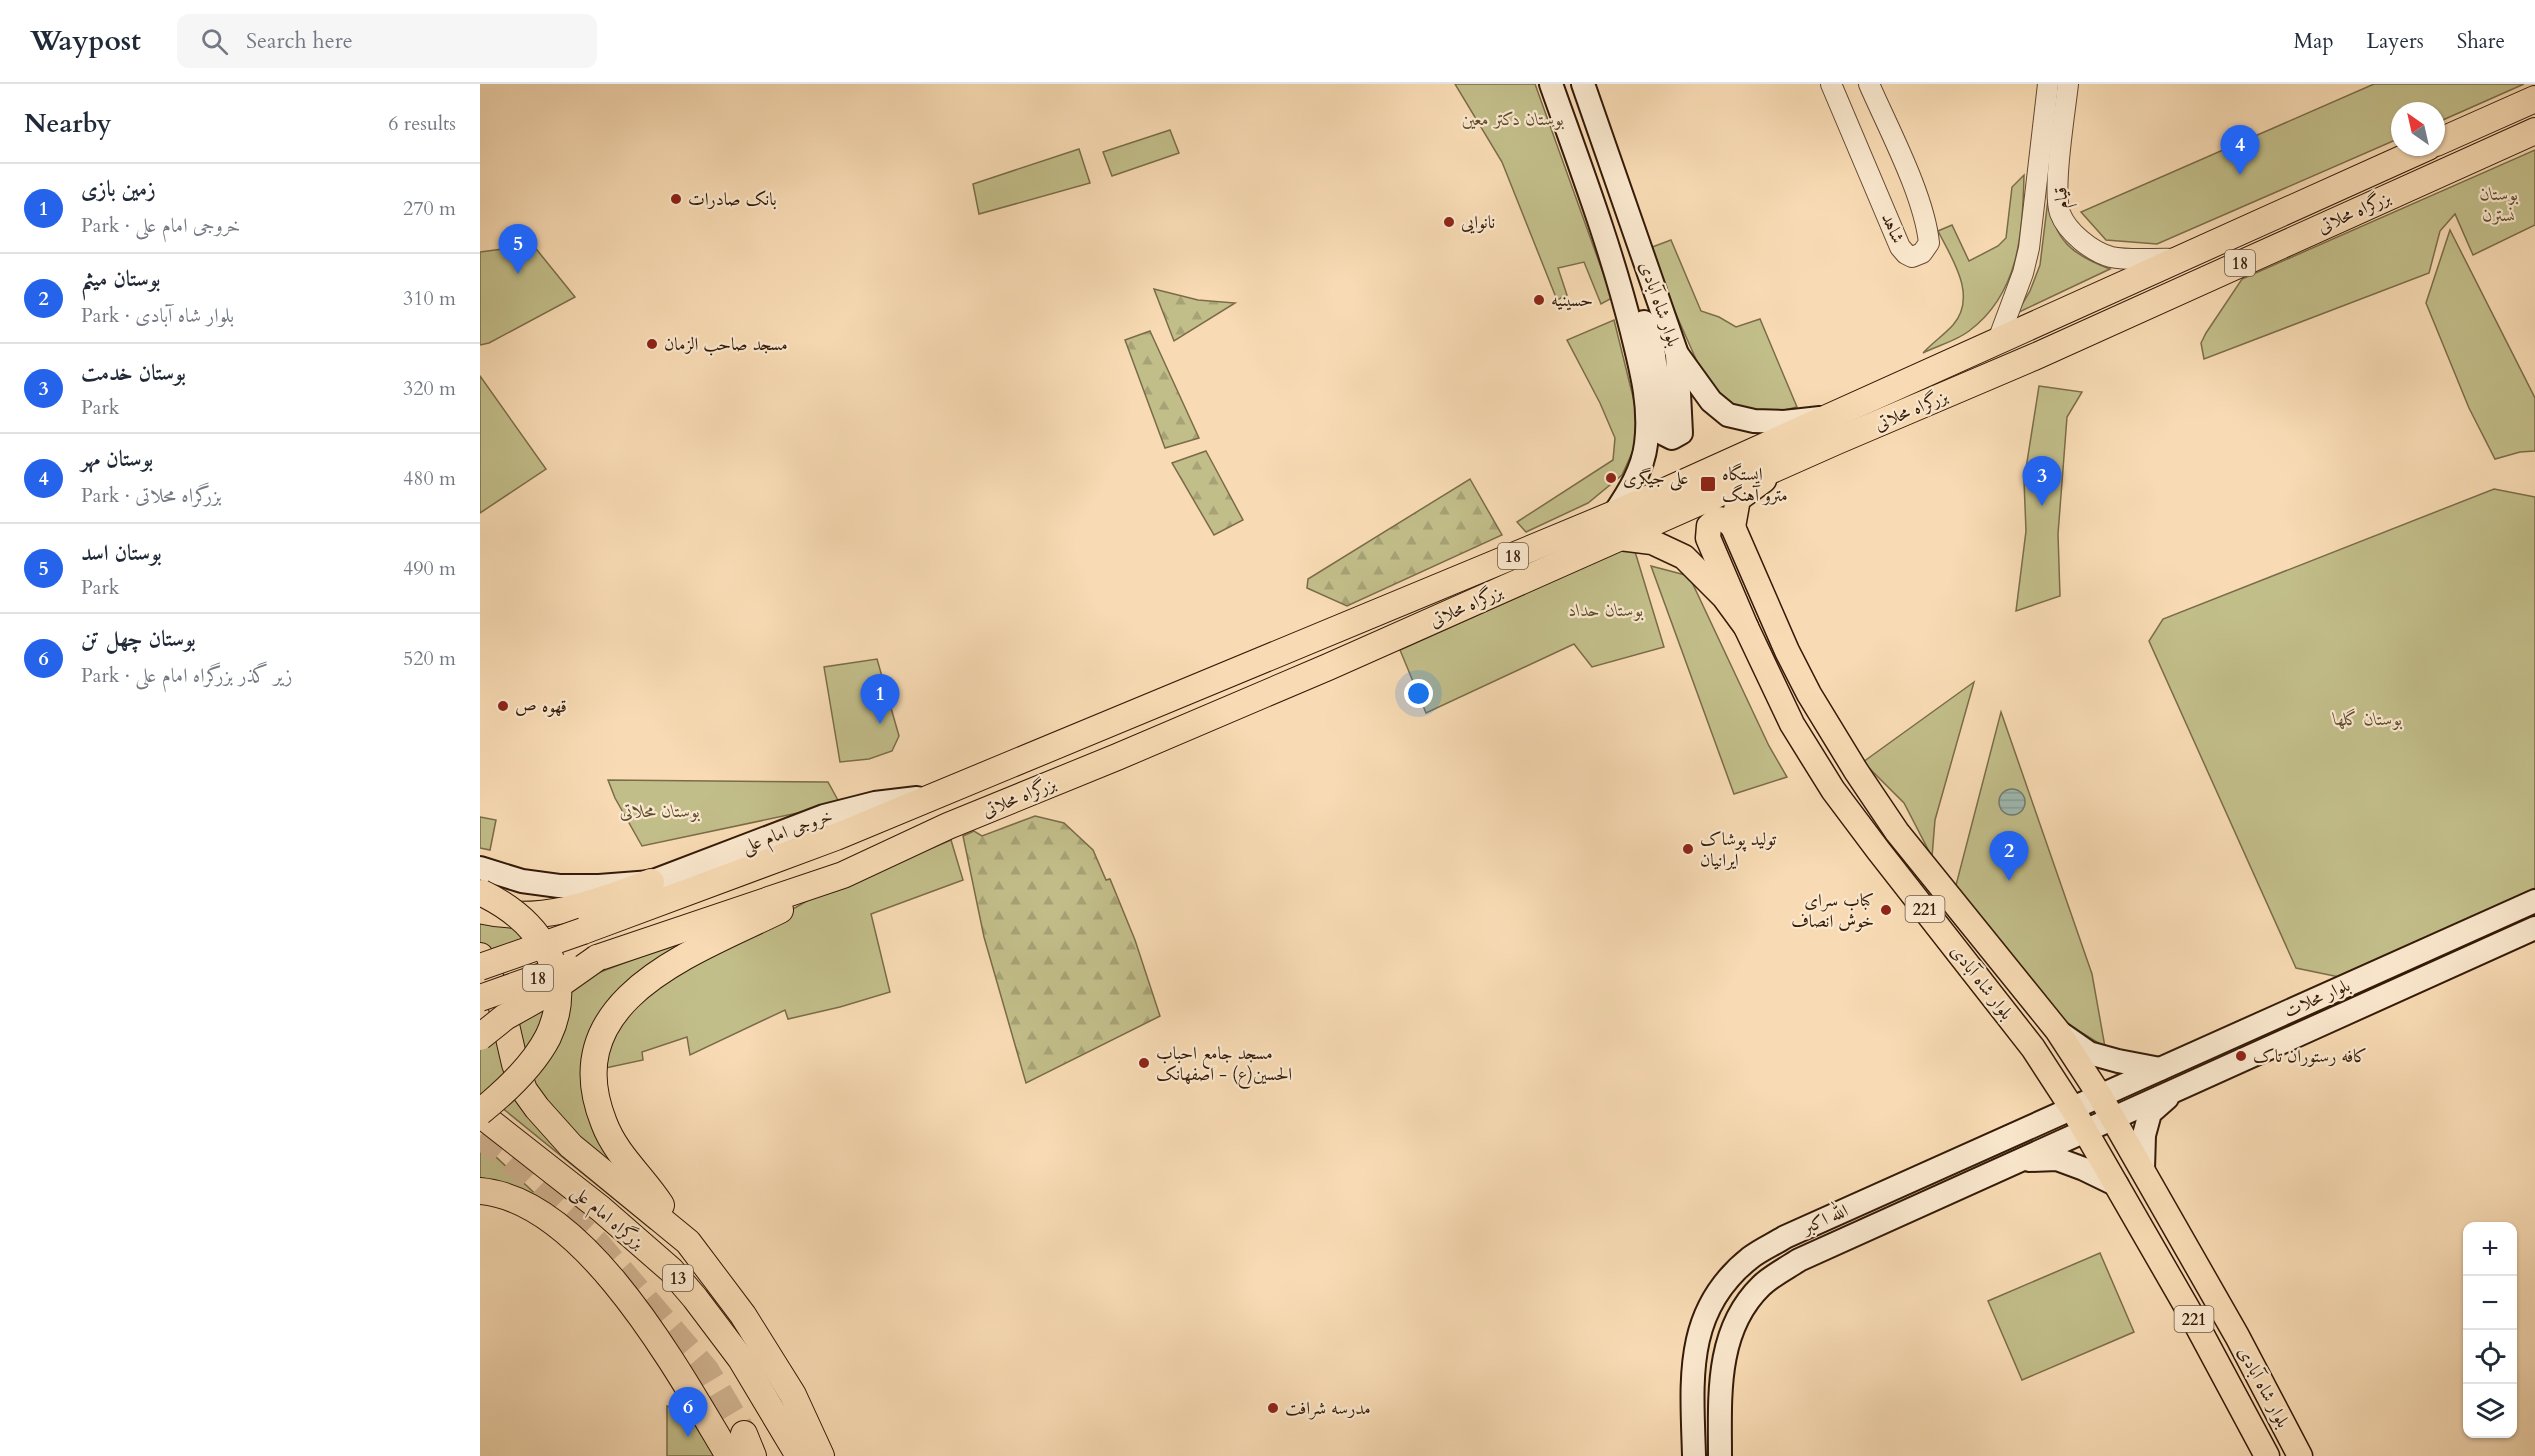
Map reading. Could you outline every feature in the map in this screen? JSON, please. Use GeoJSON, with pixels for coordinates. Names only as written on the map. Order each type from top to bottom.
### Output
{"type":"FeatureCollection","features":[{"type":"Feature","properties":{"kind":"highway"},"geometry":{"type":"LineString","coordinates":[[2530,101],[2517,118],[2520,126],[2535,130]]}},
{"type":"Feature","properties":{"kind":"highway","name":"بزرگراه محلاتی"},"geometry":{"type":"LineString","coordinates":[[2445,139],[2530,101]]}},
{"type":"Feature","properties":{"kind":"highway","name":"بزرگراه محلاتی"},"geometry":{"type":"LineString","coordinates":[[480,998],[843,875],[948,826],[1265,694],[1783,465],[2034,357],[2535,130]]}},
{"type":"Feature","properties":{"kind":"highway"},"geometry":{"type":"LineString","coordinates":[[2445,146],[2456,148],[2458,157],[2446,170]]}},
{"type":"Feature","properties":{"kind":"highway","name":"بزرگراه محلاتی"},"geometry":{"type":"LineString","coordinates":[[480,967],[836,837],[1614,514],[2407,156]]}},
{"type":"Feature","properties":{"kind":"highway"},"geometry":{"type":"LineString","coordinates":[[821,1456],[793,1395],[743,1315],[679,1233],[613,1141],[597,1103],[594,1059],[600,1038],[619,1006],[637,988],[662,970],[794,903],[843,875]]}},
{"type":"Feature","properties":{"kind":"highway"},"geometry":{"type":"LineString","coordinates":[[485,896],[537,915],[589,904],[651,882]]}},
{"type":"Feature","properties":{"kind":"highway"},"geometry":{"type":"LineString","coordinates":[[480,1113],[515,1080],[547,1038],[556,1015],[557,989],[553,963],[540,937],[513,910],[485,896]]}},
{"type":"Feature","properties":{"kind":"highway"},"geometry":{"type":"LineString","coordinates":[[480,1037],[505,1017],[546,994],[605,955]]}},
{"type":"Feature","properties":{"kind":"highway"},"geometry":{"type":"LineString","coordinates":[[480,956],[500,999],[509,1044],[524,1090],[571,1146],[679,1233]]}},
{"type":"Feature","properties":{"kind":"highway","name":"بزرگراه امام علی"},"geometry":{"type":"LineString","coordinates":[[480,1113],[601,1209],[671,1270],[741,1359],[799,1456]]}},
{"type":"Feature","properties":{"kind":"highway"},"geometry":{"type":"LineString","coordinates":[[480,1191],[508,1196],[526,1203],[583,1247],[625,1296],[672,1363],[729,1456]]}},
{"type":"Feature","properties":{"kind":"highway"},"geometry":{"type":"LineString","coordinates":[[480,1209],[499,1211],[543,1233],[672,1363]]}},
{"type":"Feature","properties":{"kind":"main road","name":"بلوار شاه آبادی"},"geometry":{"type":"LineString","coordinates":[[1551,84],[1616,268],[1646,387],[1648,411],[1646,445],[1640,467],[1627,495],[1614,514]]}},
{"type":"Feature","properties":{"kind":"main road","name":"بلوار شاه آبادی"},"geometry":{"type":"LineString","coordinates":[[1583,84],[1677,354],[1711,401],[1728,415],[1754,421],[1828,417]]}},
{"type":"Feature","properties":{"kind":"main road"},"geometry":{"type":"LineString","coordinates":[[1616,268],[1641,313],[1654,355],[1665,434],[1672,438],[1681,433],[1677,354]]}},
{"type":"Feature","properties":{"kind":"main road"},"geometry":{"type":"LineString","coordinates":[[1733,527],[1738,499],[1783,465]]}},
{"type":"Feature","properties":{"kind":"main road","name":"221"},"geometry":{"type":"LineString","coordinates":[[1733,527],[1726,520],[1717,519],[1709,526],[1708,538],[1746,627]]}},
{"type":"Feature","properties":{"kind":"main road","name":"بلوار شاه آبادی"},"geometry":{"type":"LineString","coordinates":[[1733,527],[1771,615],[1809,694],[1897,832],[2057,1030],[2100,1096],[2237,1336],[2300,1456]]}},
{"type":"Feature","properties":{"kind":"main road","name":"بلوار شاه آبادی"},"geometry":{"type":"LineString","coordinates":[[1620,538],[1652,542],[1684,557],[1724,597],[1746,627],[1792,724],[1833,790],[2033,1048],[2072,1108],[2193,1318],[2266,1456]]}},
{"type":"Feature","properties":{"kind":"main road","name":"خروجی امام علی"},"geometry":{"type":"LineString","coordinates":[[485,896],[522,881],[559,886],[651,882],[824,816],[875,803],[928,797]]}},
{"type":"Feature","properties":{"kind":"main road","name":"بلوار محلات"},"geometry":{"type":"LineString","coordinates":[[2100,1096],[2535,901]]}},
{"type":"Feature","properties":{"kind":"main road","name":"بلوار محلات"},"geometry":{"type":"LineString","coordinates":[[2114,1118],[2535,928]]}},
{"type":"Feature","properties":{"kind":"main road"},"geometry":{"type":"LineString","coordinates":[[2057,1030],[2089,1053],[2160,1069]]}},
{"type":"Feature","properties":{"kind":"main road"},"geometry":{"type":"LineString","coordinates":[[2143,1169],[2144,1136],[2150,1113],[2177,1090]]}},
{"type":"Feature","properties":{"kind":"main road","name":"الله اکبر"},"geometry":{"type":"LineString","coordinates":[[1694,1456],[1693,1357],[1700,1327],[1720,1290],[1750,1258],[1785,1237],[2100,1096]]}},
{"type":"Feature","properties":{"kind":"main road","name":"الله اکبر"},"geometry":{"type":"LineString","coordinates":[[1720,1456],[1720,1398],[1725,1350],[1739,1312],[1762,1286],[1799,1260],[2114,1118]]}},
{"type":"Feature","properties":{"kind":"main road"},"geometry":{"type":"LineString","coordinates":[[2021,1160],[2056,1159],[2117,1185]]}},
{"type":"Feature","properties":{"kind":"main road"},"geometry":{"type":"LineString","coordinates":[[1913,1209],[1916,1178]]}},
{"type":"Feature","properties":{"kind":"street","name":"شاهد"},"geometry":{"type":"LineString","coordinates":[[1831,84],[1900,247],[1906,254],[1912,256],[1922,253],[1929,243],[1928,230],[1920,204],[1869,84]]}},
{"type":"Feature","properties":{"kind":"street","name":"قیام"},"geometry":{"type":"LineString","coordinates":[[1998,340],[2023,273],[2029,248],[2048,84]]}},
{"type":"Feature","properties":{"kind":"street","name":"قیام"},"geometry":{"type":"LineString","coordinates":[[2068,84],[2058,203],[2067,227],[2085,243],[2111,256],[2179,259]]}},
{"type":"Feature","properties":{"kind":"street"},"geometry":{"type":"LineString","coordinates":[[2038,172],[2049,178],[2060,176]]}},
{"type":"Feature","properties":{"kind":"green space","name":"بوستان دکتر معین"},"geometry":{"type":"Polygon","coordinates":[[[1455,84],[1535,84],[1612,298],[1601,304],[1584,262],[1558,268],[1567,295],[1557,300],[1502,162],[1455,84]]]}},
{"type":"Feature","properties":{"kind":"green space"},"geometry":{"type":"Polygon","coordinates":[[[2374,84],[2524,84],[2445,119],[2445,102],[2391,102],[2391,142],[2157,244],[2106,240],[2081,212],[2374,84]]]}},
{"type":"Feature","properties":{"kind":"green space"},"geometry":{"type":"Polygon","coordinates":[[[1170,130],[1179,153],[1112,176],[1103,152],[1170,130]]]}},
{"type":"Feature","properties":{"kind":"green space"},"geometry":{"type":"Polygon","coordinates":[[[1079,149],[1090,183],[979,214],[973,184],[1079,149]]]}},
{"type":"Feature","properties":{"kind":"green space","name":"بوستان نسترن"},"geometry":{"type":"Polygon","coordinates":[[[2535,150],[2535,225],[2473,255],[2455,214],[2440,231],[2429,273],[2204,359],[2201,343],[2242,279],[2535,150]]]}},
{"type":"Feature","properties":{"kind":"green space"},"geometry":{"type":"Polygon","coordinates":[[[2024,175],[2022,219],[2015,261],[1999,299],[1986,316],[1964,335],[1923,353],[1953,325],[1960,314],[1963,302],[1960,278],[1938,231],[1952,225],[1969,261],[1998,246],[2006,238],[2012,187],[2024,175]]]}},
{"type":"Feature","properties":{"kind":"green space"},"geometry":{"type":"Polygon","coordinates":[[[2048,199],[2055,225],[2067,244],[2085,258],[2110,269],[2017,313],[2030,291],[2040,265],[2048,199]]]}},
{"type":"Feature","properties":{"kind":"green space"},"geometry":{"type":"Polygon","coordinates":[[[2450,230],[2535,398],[2535,451],[2520,452],[2495,459],[2469,408],[2426,303],[2450,230]]]}},
{"type":"Feature","properties":{"kind":"green space"},"geometry":{"type":"Polygon","coordinates":[[[1671,240],[1701,311],[1719,317],[1736,327],[1760,319],[1797,407],[1776,412],[1742,411],[1718,399],[1703,375],[1647,249],[1671,240]]]}},
{"type":"Feature","properties":{"kind":"green space"},"geometry":{"type":"Polygon","coordinates":[[[533,245],[575,297],[489,343],[480,345],[480,252],[533,245]]]}},
{"type":"Feature","properties":{"kind":"green space"},"geometry":{"type":"Polygon","coordinates":[[[1154,289],[1198,300],[1235,303],[1174,341],[1154,289]]]}},
{"type":"Feature","properties":{"kind":"green space"},"geometry":{"type":"Polygon","coordinates":[[[1614,320],[1636,409],[1637,442],[1622,475],[1588,503],[1526,532],[1517,522],[1613,460],[1615,438],[1600,403],[1567,340],[1614,320]]]}},
{"type":"Feature","properties":{"kind":"green space"},"geometry":{"type":"Polygon","coordinates":[[[1150,331],[1199,438],[1165,448],[1125,340],[1150,331]]]}},
{"type":"Feature","properties":{"kind":"green space"},"geometry":{"type":"Polygon","coordinates":[[[480,376],[546,469],[480,513],[480,376]]]}},
{"type":"Feature","properties":{"kind":"green space"},"geometry":{"type":"Polygon","coordinates":[[[2039,386],[2082,392],[2067,417],[2058,534],[2060,596],[2016,611],[2026,531],[2024,481],[2039,386]]]}},
{"type":"Feature","properties":{"kind":"green space"},"geometry":{"type":"Polygon","coordinates":[[[1206,451],[1243,520],[1214,535],[1172,463],[1206,451]]]}},
{"type":"Feature","properties":{"kind":"green space"},"geometry":{"type":"Polygon","coordinates":[[[1470,479],[1502,535],[1347,606],[1307,588],[1308,579],[1470,479]]]}},
{"type":"Feature","properties":{"kind":"green space","name":"بوستان گلها"},"geometry":{"type":"Polygon","coordinates":[[[2494,489],[2535,497],[2535,888],[2339,977],[2296,968],[2149,641],[2163,619],[2494,489]]]}},
{"type":"Feature","properties":{"kind":"green space","name":"بوستان حداد"},"geometry":{"type":"Polygon","coordinates":[[[1633,545],[1664,647],[1592,667],[1574,644],[1426,713],[1400,650],[1633,545]]]}},
{"type":"Feature","properties":{"kind":"green space"},"geometry":{"type":"Polygon","coordinates":[[[1651,566],[1689,576],[1769,746],[1787,777],[1734,794],[1651,566]]]}},
{"type":"Feature","properties":{"kind":"green space"},"geometry":{"type":"Polygon","coordinates":[[[877,659],[899,736],[892,751],[869,759],[840,762],[824,667],[877,659]]]}},
{"type":"Feature","properties":{"kind":"green space"},"geometry":{"type":"Polygon","coordinates":[[[1974,682],[1935,820],[1932,857],[1904,803],[1863,762],[1974,682]]]}},
{"type":"Feature","properties":{"kind":"green space"},"geometry":{"type":"Polygon","coordinates":[[[2001,712],[2092,974],[2105,1047],[2061,1020],[1955,889],[2001,712]]]}},
{"type":"Feature","properties":{"kind":"green space","name":"بوستان محلاتی"},"geometry":{"type":"Polygon","coordinates":[[[608,780],[828,782],[840,804],[642,846],[615,798],[608,780]]]}},
{"type":"Feature","properties":{"kind":"green space"},"geometry":{"type":"Polygon","coordinates":[[[1035,816],[1064,823],[1093,850],[1106,880],[1110,879],[1135,940],[1160,1016],[1026,1083],[984,937],[963,836],[974,831],[982,836],[1035,816]]]}},
{"type":"Feature","properties":{"kind":"green space"},"geometry":{"type":"Polygon","coordinates":[[[480,817],[496,820],[490,850],[480,848],[480,817]]]}},
{"type":"Feature","properties":{"kind":"green space"},"geometry":{"type":"Polygon","coordinates":[[[951,840],[963,880],[871,914],[890,992],[788,1019],[785,1010],[690,1055],[687,1037],[642,1052],[643,1060],[601,1069],[630,1003],[812,898],[951,840]]]}},
{"type":"Feature","properties":{"kind":"green space"},"geometry":{"type":"Polygon","coordinates":[[[798,897],[679,952],[588,1061],[651,1205],[595,1159],[526,1081],[566,985],[798,897]]]}},
{"type":"Feature","properties":{"kind":"green space"},"geometry":{"type":"Polygon","coordinates":[[[480,915],[501,918],[528,937],[483,952],[480,948],[480,915]]]}},
{"type":"Feature","properties":{"kind":"green space"},"geometry":{"type":"Polygon","coordinates":[[[549,996],[547,1012],[520,1061],[509,1020],[549,996]]]}},
{"type":"Feature","properties":{"kind":"green space"},"geometry":{"type":"Polygon","coordinates":[[[502,1026],[512,1072],[480,1101],[480,1045],[502,1026]]]}},
{"type":"Feature","properties":{"kind":"green space"},"geometry":{"type":"Polygon","coordinates":[[[519,1087],[651,1229],[501,1107],[519,1087]]]}},
{"type":"Feature","properties":{"kind":"green space"},"geometry":{"type":"Polygon","coordinates":[[[480,1142],[560,1217],[480,1185],[480,1142]]]}},
{"type":"Feature","properties":{"kind":"green space"},"geometry":{"type":"Polygon","coordinates":[[[2100,1253],[2134,1332],[2022,1380],[1988,1301],[2100,1253]]]}},
{"type":"Feature","properties":{"kind":"green space"},"geometry":{"type":"Polygon","coordinates":[[[667,1406],[696,1417],[721,1456],[667,1456],[667,1406]]]}},
{"type":"Feature","properties":{"kind":"water"},"geometry":{"type":"Polygon","coordinates":[[[2012,789],[2022,792],[2025,802],[2022,812],[2012,815],[2002,812],[1999,802],[2002,792],[2012,789]]]}},
{"type":"Feature","properties":{"kind":"tunnel"},"geometry":{"type":"LineString","coordinates":[[480,1136],[505,1155],[597,1243],[706,1370],[744,1434]]}},
{"type":"Feature","properties":{"kind":"place","name":"بوستان مهر"},"geometry":{"type":"Point","coordinates":[2240,175]}},
{"type":"Feature","properties":{"kind":"place","name":"بانک صادرات"},"geometry":{"type":"Point","coordinates":[676,199]}},
{"type":"Feature","properties":{"kind":"place","name":"نانوایی"},"geometry":{"type":"Point","coordinates":[1449,222]}},
{"type":"Feature","properties":{"kind":"place","name":"بوستان اسد"},"geometry":{"type":"Point","coordinates":[518,274]}},
{"type":"Feature","properties":{"kind":"place","name":"حسینیه"},"geometry":{"type":"Point","coordinates":[1539,300]}},
{"type":"Feature","properties":{"kind":"place","name":"مسجد صاحب الزمان"},"geometry":{"type":"Point","coordinates":[652,344]}},
{"type":"Feature","properties":{"kind":"place","name":"علی جیگری"},"geometry":{"type":"Point","coordinates":[1611,478]}},
{"type":"Feature","properties":{"kind":"place","name":"ایستگاه مترو آهنگ"},"geometry":{"type":"Point","coordinates":[1708,484]}},
{"type":"Feature","properties":{"kind":"place","name":"بوستان خدمت"},"geometry":{"type":"Point","coordinates":[2042,506]}},
{"type":"Feature","properties":{"kind":"place","name":"قهوه ص"},"geometry":{"type":"Point","coordinates":[503,706]}},
{"type":"Feature","properties":{"kind":"place","name":"زمین بازی"},"geometry":{"type":"Point","coordinates":[880,724]}},
{"type":"Feature","properties":{"kind":"place","name":"تولید پوشاک ایرانیان"},"geometry":{"type":"Point","coordinates":[1688,849]}},
{"type":"Feature","properties":{"kind":"place","name":"بوستان میثم"},"geometry":{"type":"Point","coordinates":[2009,881]}},
{"type":"Feature","properties":{"kind":"place","name":"کباب سرای خوش انصاف"},"geometry":{"type":"Point","coordinates":[1886,910]}},
{"type":"Feature","properties":{"kind":"place","name":"کافه رستوران تاک"},"geometry":{"type":"Point","coordinates":[2241,1056]}},
{"type":"Feature","properties":{"kind":"place","name":"مسجد جامع احباب الحسین(ع) - اصفهانک"},"geometry":{"type":"Point","coordinates":[1144,1063]}},
{"type":"Feature","properties":{"kind":"place","name":"مدرسه شرافت"},"geometry":{"type":"Point","coordinates":[1273,1408]}},
{"type":"Feature","properties":{"kind":"place","name":"بوستان چهل تن"},"geometry":{"type":"Point","coordinates":[688,1437]}}]}
